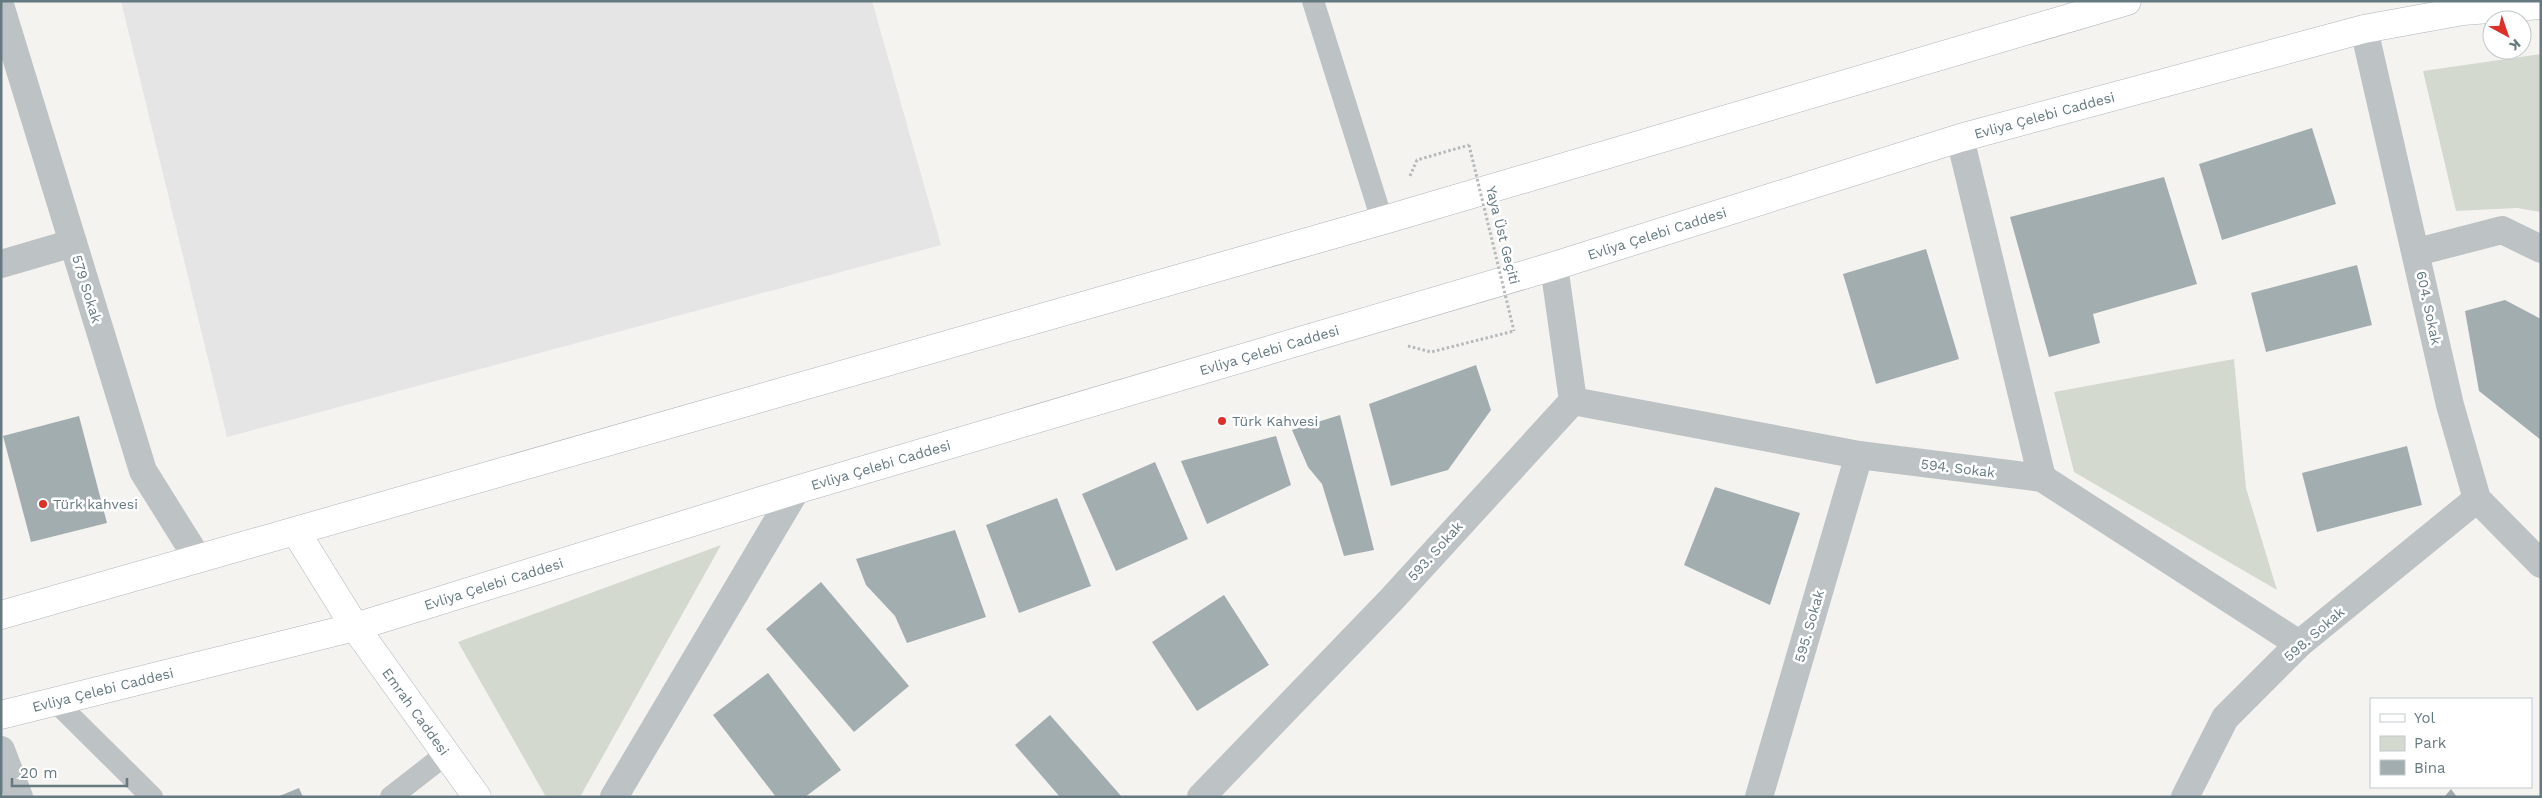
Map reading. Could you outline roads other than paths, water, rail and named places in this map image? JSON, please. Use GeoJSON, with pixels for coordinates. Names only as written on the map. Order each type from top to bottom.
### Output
{"type":"FeatureCollection","features":[{"type":"Feature","properties":{"kind":"main road"},"geometry":{"type":"LineString","coordinates":[[1,615],[1382,220],[2127,1]]}},
{"type":"Feature","properties":{"kind":"main road","name":"Evliya Çelebi Caddesi"},"geometry":{"type":"LineString","coordinates":[[1,715],[355,627],[796,490],[1554,266],[1960,138],[2364,29],[2463,11],[2541,5]]}},
{"type":"Feature","properties":{"kind":"main road","name":"Emrah Caddesi"},"geometry":{"type":"LineString","coordinates":[[296,532],[355,627],[477,797]]}},
{"type":"Feature","properties":{"kind":"street","name":"579 Sokak"},"geometry":{"type":"LineString","coordinates":[[2,10],[143,471],[198,560]]}},
{"type":"Feature","properties":{"kind":"street","name":"604. Sokak"},"geometry":{"type":"LineString","coordinates":[[2364,29],[2417,252],[2450,404],[2477,499],[2541,564]]}},
{"type":"Feature","properties":{"kind":"street"},"geometry":{"type":"LineString","coordinates":[[1960,138],[2042,478]]}},
{"type":"Feature","properties":{"kind":"street"},"geometry":{"type":"LineString","coordinates":[[2417,252],[2502,230],[2541,249]]}},
{"type":"Feature","properties":{"kind":"street"},"geometry":{"type":"LineString","coordinates":[[1,264],[73,243]]}},
{"type":"Feature","properties":{"kind":"street"},"geometry":{"type":"LineString","coordinates":[[1554,266],[1572,401]]}},
{"type":"Feature","properties":{"kind":"street","name":"594. Sokak"},"geometry":{"type":"LineString","coordinates":[[1572,401],[1860,455],[2042,478],[2299,644]]}},
{"type":"Feature","properties":{"kind":"street","name":"593. Sokak"},"geometry":{"type":"LineString","coordinates":[[1201,797],[1391,600],[1572,401]]}},
{"type":"Feature","properties":{"kind":"street","name":"595. Sokak"},"geometry":{"type":"LineString","coordinates":[[1760,797],[1860,455]]}},
{"type":"Feature","properties":{"kind":"street"},"geometry":{"type":"LineString","coordinates":[[614,797],[796,490]]}},
{"type":"Feature","properties":{"kind":"street","name":"598. Sokak"},"geometry":{"type":"LineString","coordinates":[[2188,795],[2225,718],[2299,644],[2477,499]]}},
{"type":"Feature","properties":{"kind":"street"},"geometry":{"type":"LineString","coordinates":[[1,750],[19,797]]}},
{"type":"Feature","properties":{"kind":"lane"},"geometry":{"type":"LineString","coordinates":[[1313,1],[1382,220]]}},
{"type":"Feature","properties":{"kind":"lane"},"geometry":{"type":"LineString","coordinates":[[56,701],[152,797]]}},
{"type":"Feature","properties":{"kind":"lane"},"geometry":{"type":"LineString","coordinates":[[391,797],[446,754]]}},
{"type":"Feature","properties":{"kind":"place","name":"Türk Kahvesi"},"geometry":{"type":"Point","coordinates":[1222,421]}},
{"type":"Feature","properties":{"kind":"place","name":"Türk kahvesi"},"geometry":{"type":"Point","coordinates":[43,504]}}]}
